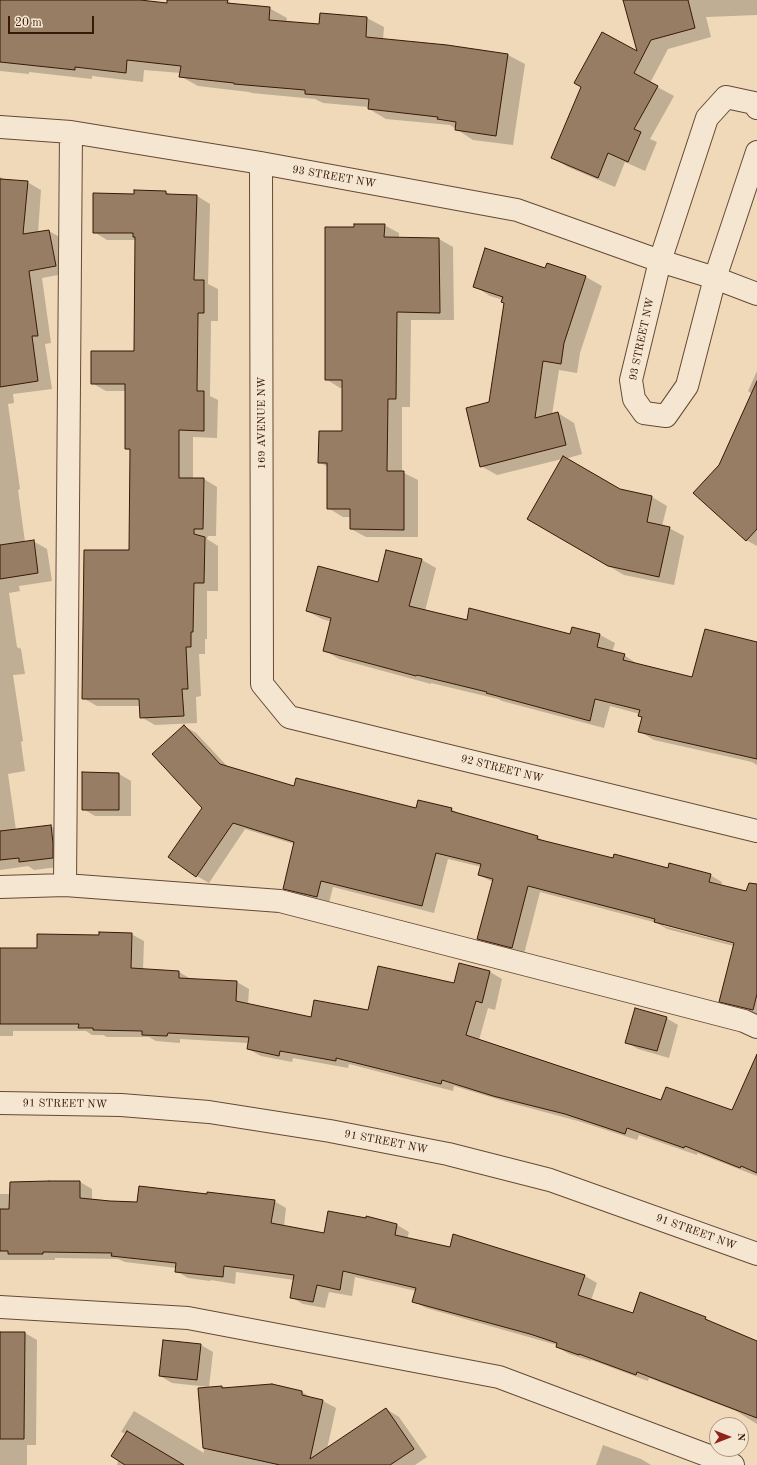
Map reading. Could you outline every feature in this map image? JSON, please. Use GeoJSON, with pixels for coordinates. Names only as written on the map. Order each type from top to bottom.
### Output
{"type":"FeatureCollection","features":[{"type":"Feature","properties":{"kind":"street","name":"93 STREET NW"},"geometry":{"type":"LineString","coordinates":[[757,108],[754,103],[726,97],[707,118],[660,261],[631,380],[634,399],[644,413],[666,416],[687,386],[715,278],[757,152]]}},
{"type":"Feature","properties":{"kind":"street","name":"93 STREET NW"},"geometry":{"type":"LineString","coordinates":[[0,127],[71,132],[261,163],[517,210],[660,261],[715,278],[757,294]]}},
{"type":"Feature","properties":{"kind":"street"},"geometry":{"type":"LineString","coordinates":[[65,885],[71,132]]}},
{"type":"Feature","properties":{"kind":"street","name":"169 AVENUE NW"},"geometry":{"type":"LineString","coordinates":[[261,163],[262,684]]}},
{"type":"Feature","properties":{"kind":"street","name":"92 STREET NW"},"geometry":{"type":"LineString","coordinates":[[262,684],[289,717],[757,832]]}},
{"type":"Feature","properties":{"kind":"street"},"geometry":{"type":"LineString","coordinates":[[0,887],[65,885],[280,901],[744,1021],[757,1027]]}},
{"type":"Feature","properties":{"kind":"street","name":"91 STREET NW"},"geometry":{"type":"LineString","coordinates":[[0,1104],[121,1105],[209,1112],[330,1131],[448,1154],[550,1180],[757,1254]]}},
{"type":"Feature","properties":{"kind":"street"},"geometry":{"type":"LineString","coordinates":[[0,1307],[188,1318],[499,1377],[733,1465]]}},
{"type":"Feature","properties":{"kind":"building"},"geometry":{"type":"Polygon","coordinates":[[[0,0],[140,0],[167,3],[167,0],[228,0],[227,3],[270,7],[269,20],[319,24],[320,13],[367,17],[366,37],[447,45],[508,54],[496,136],[455,130],[456,122],[437,119],[438,117],[368,109],[369,99],[305,94],[305,90],[234,84],[179,77],[181,66],[127,60],[126,73],[75,67],[75,70],[0,62],[0,0]]]}},
{"type":"Feature","properties":{"kind":"building"},"geometry":{"type":"Polygon","coordinates":[[[623,0],[688,0],[695,28],[651,40],[634,73],[658,86],[634,129],[641,132],[628,162],[608,153],[598,178],[551,158],[581,87],[574,83],[602,32],[637,51],[623,0]]]}},
{"type":"Feature","properties":{"kind":"building"},"geometry":{"type":"Polygon","coordinates":[[[0,179],[28,181],[23,234],[49,230],[56,266],[29,271],[38,336],[32,336],[38,381],[0,387],[0,179]]]}},
{"type":"Feature","properties":{"kind":"building"},"geometry":{"type":"Polygon","coordinates":[[[134,190],[166,191],[166,194],[197,195],[194,280],[204,280],[204,313],[198,313],[197,391],[204,391],[204,431],[179,430],[179,478],[204,478],[203,529],[194,529],[194,534],[205,537],[204,583],[194,583],[193,632],[191,632],[191,647],[186,647],[188,689],[182,689],[184,716],[140,718],[139,699],[82,699],[84,550],[129,550],[130,449],[125,449],[125,384],[91,384],[91,351],[134,351],[135,237],[133,237],[133,233],[93,233],[93,193],[134,194],[134,190]]]}},
{"type":"Feature","properties":{"kind":"building"},"geometry":{"type":"Polygon","coordinates":[[[354,224],[385,224],[384,237],[439,238],[440,313],[397,312],[396,399],[388,399],[387,471],[404,471],[404,530],[350,529],[350,509],[327,509],[327,463],[318,463],[319,431],[342,431],[342,380],[325,380],[325,227],[354,227],[354,224]]]}},
{"type":"Feature","properties":{"kind":"building"},"geometry":{"type":"Polygon","coordinates":[[[485,248],[545,268],[547,263],[586,276],[564,343],[561,364],[543,361],[535,418],[558,412],[566,445],[480,467],[466,408],[489,402],[504,303],[501,302],[503,297],[473,287],[485,248]]]}},
{"type":"Feature","properties":{"kind":"building"},"geometry":{"type":"Polygon","coordinates":[[[757,381],[757,529],[746,541],[693,493],[719,465],[757,381]]]}},
{"type":"Feature","properties":{"kind":"building"},"geometry":{"type":"Polygon","coordinates":[[[563,456],[620,489],[652,496],[647,522],[670,527],[659,577],[608,566],[527,519],[563,456]]]}},
{"type":"Feature","properties":{"kind":"building"},"geometry":{"type":"Polygon","coordinates":[[[34,540],[38,573],[0,579],[0,545],[34,540]]]}},
{"type":"Feature","properties":{"kind":"building"},"geometry":{"type":"Polygon","coordinates":[[[386,550],[422,559],[409,606],[467,620],[469,608],[570,634],[572,627],[600,634],[597,647],[625,654],[623,660],[692,677],[705,629],[757,642],[757,759],[638,732],[642,717],[638,716],[640,710],[595,699],[590,721],[486,693],[487,692],[416,676],[323,651],[331,618],[306,611],[318,566],[378,582],[386,550]]]}},
{"type":"Feature","properties":{"kind":"building"},"geometry":{"type":"Polygon","coordinates":[[[184,725],[220,764],[294,786],[296,778],[416,808],[418,800],[452,808],[451,811],[538,836],[537,839],[613,858],[614,854],[668,868],[669,863],[711,874],[709,882],[746,891],[749,883],[757,884],[757,994],[753,1010],[719,1002],[734,943],[654,922],[655,919],[528,886],[512,948],[477,939],[493,879],[478,875],[481,864],[436,853],[422,906],[321,881],[317,897],[283,889],[294,842],[233,823],[196,877],[168,857],[202,808],[152,754],[184,725]]]}},
{"type":"Feature","properties":{"kind":"building"},"geometry":{"type":"Polygon","coordinates":[[[82,772],[119,773],[119,810],[82,810],[82,772]]]}},
{"type":"Feature","properties":{"kind":"building"},"geometry":{"type":"Polygon","coordinates":[[[51,825],[53,858],[19,862],[19,858],[0,860],[0,831],[51,825]]]}},
{"type":"Feature","properties":{"kind":"building"},"geometry":{"type":"Polygon","coordinates":[[[99,932],[132,933],[131,968],[179,971],[179,978],[237,981],[236,1001],[311,1017],[314,1000],[368,1010],[378,966],[454,983],[459,963],[490,971],[482,1003],[476,1001],[466,1035],[661,1100],[666,1087],[732,1110],[757,1054],[757,1173],[741,1166],[740,1168],[685,1146],[684,1148],[627,1128],[625,1134],[565,1114],[493,1096],[442,1080],[441,1084],[336,1058],[336,1061],[280,1051],[279,1056],[247,1049],[249,1037],[168,1033],[167,1036],[142,1035],[142,1031],[93,1030],[93,1028],[78,1028],[79,1024],[0,1024],[0,948],[37,948],[37,934],[99,935],[99,932]]]}},
{"type":"Feature","properties":{"kind":"building"},"geometry":{"type":"Polygon","coordinates":[[[635,1008],[667,1017],[657,1051],[625,1043],[635,1008]]]}},
{"type":"Feature","properties":{"kind":"building"},"geometry":{"type":"Polygon","coordinates":[[[80,1181],[80,1198],[110,1201],[137,1202],[139,1186],[275,1200],[271,1223],[324,1233],[328,1211],[366,1218],[366,1216],[397,1224],[395,1235],[450,1247],[453,1234],[585,1275],[578,1295],[633,1313],[640,1292],[706,1317],[705,1319],[757,1341],[757,1418],[637,1372],[636,1375],[556,1347],[557,1343],[530,1334],[412,1302],[416,1288],[343,1271],[340,1290],[317,1285],[313,1302],[290,1298],[294,1275],[224,1266],[223,1277],[175,1272],[176,1263],[111,1256],[112,1253],[43,1252],[43,1254],[8,1254],[8,1251],[0,1251],[0,1209],[9,1209],[10,1182],[80,1181]]]}},
{"type":"Feature","properties":{"kind":"building"},"geometry":{"type":"Polygon","coordinates":[[[0,1332],[25,1332],[24,1439],[0,1439],[0,1332]]]}},
{"type":"Feature","properties":{"kind":"building"},"geometry":{"type":"Polygon","coordinates":[[[163,1340],[201,1344],[197,1380],[159,1376],[163,1340]]]}},
{"type":"Feature","properties":{"kind":"building"},"geometry":{"type":"Polygon","coordinates":[[[272,1384],[302,1391],[302,1395],[323,1400],[310,1459],[386,1408],[414,1449],[390,1465],[280,1465],[203,1448],[198,1388],[222,1386],[222,1388],[272,1384]]]}},
{"type":"Feature","properties":{"kind":"building"},"geometry":{"type":"Polygon","coordinates":[[[127,1431],[184,1465],[125,1465],[111,1456],[127,1431]]]}}]}
